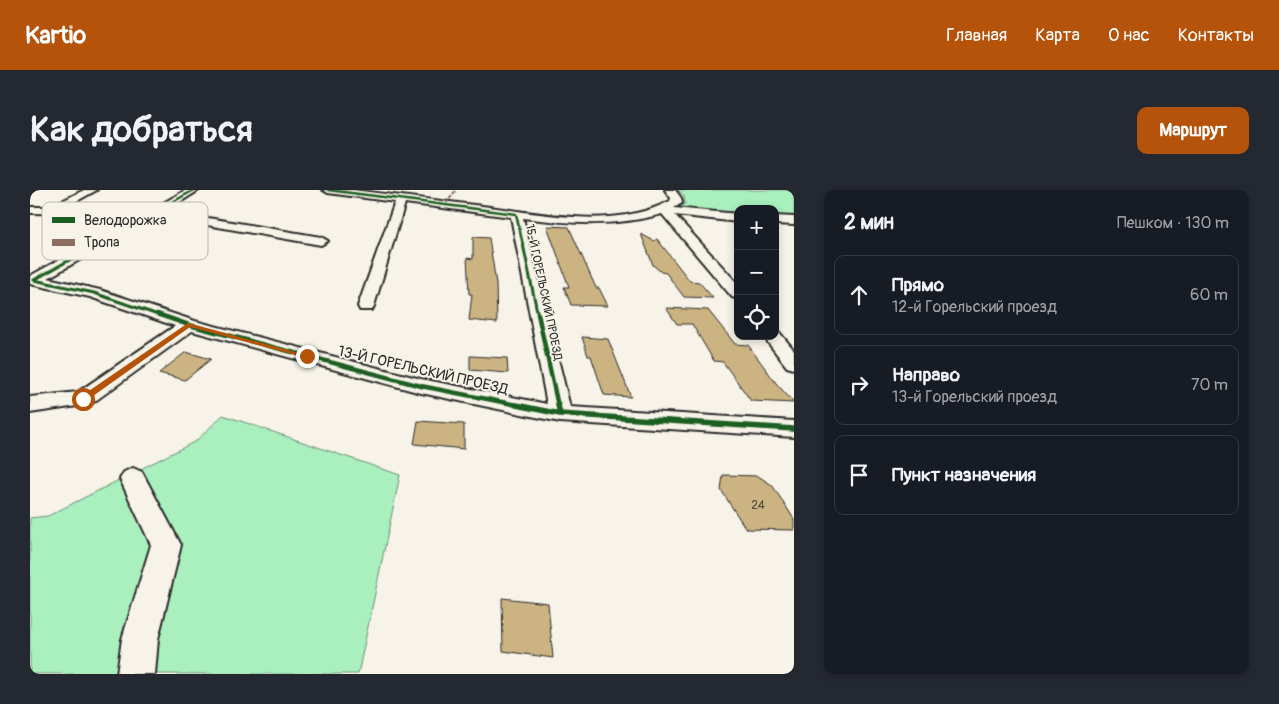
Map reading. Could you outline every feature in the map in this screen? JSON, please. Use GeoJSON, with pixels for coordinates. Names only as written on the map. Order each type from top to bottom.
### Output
{"type":"FeatureCollection","features":[{"type":"Feature","properties":{"kind":"street"},"geometry":{"type":"LineString","coordinates":[[67,202],[92,190]]}},
{"type":"Feature","properties":{"kind":"street"},"geometry":{"type":"LineString","coordinates":[[172,202],[194,190]]}},
{"type":"Feature","properties":{"kind":"street","name":"15-Й ГОРЕЛЬСКИЙ ПРОЕЗД"},"geometry":{"type":"LineString","coordinates":[[328,190],[516,214],[593,220],[646,215],[665,211],[734,218]]}},
{"type":"Feature","properties":{"kind":"street"},"geometry":{"type":"LineString","coordinates":[[670,190],[676,198],[676,203],[665,211],[734,289]]}},
{"type":"Feature","properties":{"kind":"street"},"geometry":{"type":"LineString","coordinates":[[366,306],[401,199]]}},
{"type":"Feature","properties":{"kind":"street","name":"15-Й ГОРЕЛЬСКИЙ ПРОЕЗД"},"geometry":{"type":"LineString","coordinates":[[516,214],[560,414]]}},
{"type":"Feature","properties":{"kind":"street"},"geometry":{"type":"LineString","coordinates":[[779,220],[794,222]]}},
{"type":"Feature","properties":{"kind":"street"},"geometry":{"type":"LineString","coordinates":[[208,221],[321,241]]}},
{"type":"Feature","properties":{"kind":"street"},"geometry":{"type":"LineString","coordinates":[[35,275],[63,260]]}},
{"type":"Feature","properties":{"kind":"street","name":"13-Й ГОРЕЛЬСКИЙ ПРОЕЗД"},"geometry":{"type":"LineString","coordinates":[[35,275],[34,280],[94,293],[188,325],[421,386],[560,414],[794,429]]}},
{"type":"Feature","properties":{"kind":"street"},"geometry":{"type":"LineString","coordinates":[[30,405],[83,399],[188,325]]}},
{"type":"Feature","properties":{"kind":"street"},"geometry":{"type":"LineString","coordinates":[[775,340],[794,364]]}},
{"type":"Feature","properties":{"kind":"street"},"geometry":{"type":"LineString","coordinates":[[133,479],[166,545],[140,639],[136,674]]}},
{"type":"Feature","properties":{"kind":"green space"},"geometry":{"type":"Polygon","coordinates":[[[678,190],[794,190],[794,219],[779,217],[779,205],[734,205],[734,215],[676,210],[685,204],[684,196],[678,190]]]}},
{"type":"Feature","properties":{"kind":"green space"},"geometry":{"type":"Polygon","coordinates":[[[223,415],[400,475],[358,674],[30,674],[30,518],[48,516],[196,441],[223,415]]]}},
{"type":"Feature","properties":{"kind":"building"},"geometry":{"type":"Polygon","coordinates":[[[547,226],[569,227],[596,288],[599,288],[608,306],[571,305],[564,287],[569,287],[547,226]]]}},
{"type":"Feature","properties":{"kind":"building"},"geometry":{"type":"Polygon","coordinates":[[[641,234],[654,241],[657,239],[690,281],[699,282],[713,298],[684,297],[666,273],[661,272],[653,265],[641,234]]]}},
{"type":"Feature","properties":{"kind":"building"},"geometry":{"type":"Polygon","coordinates":[[[473,237],[489,238],[496,283],[497,323],[469,320],[472,294],[469,294],[467,258],[473,259],[473,237]]]}},
{"type":"Feature","properties":{"kind":"building"},"geometry":{"type":"Polygon","coordinates":[[[666,308],[708,310],[735,344],[748,345],[776,383],[794,403],[751,401],[723,362],[714,361],[692,324],[677,324],[666,308]]]}},
{"type":"Feature","properties":{"kind":"building"},"geometry":{"type":"Polygon","coordinates":[[[582,337],[608,339],[631,397],[604,395],[591,356],[588,356],[582,337]]]}},
{"type":"Feature","properties":{"kind":"building"},"geometry":{"type":"Polygon","coordinates":[[[186,352],[211,359],[185,380],[159,373],[186,352]]]}},
{"type":"Feature","properties":{"kind":"building"},"geometry":{"type":"Polygon","coordinates":[[[470,356],[507,358],[508,373],[470,370],[470,356]]]}},
{"type":"Feature","properties":{"kind":"building"},"geometry":{"type":"Polygon","coordinates":[[[418,421],[464,424],[464,449],[414,444],[418,421]]]}},
{"type":"Feature","properties":{"kind":"building"},"geometry":{"type":"Polygon","coordinates":[[[723,475],[758,476],[772,485],[794,519],[794,530],[746,529],[721,490],[723,475]]]}},
{"type":"Feature","properties":{"kind":"building"},"geometry":{"type":"Polygon","coordinates":[[[502,598],[548,603],[553,658],[503,651],[502,598]]]}},
{"type":"Feature","properties":{"kind":"marked path"},"geometry":{"type":"LineString","coordinates":[[446,204],[456,190]]}},
{"type":"Feature","properties":{"kind":"cycle path"},"geometry":{"type":"LineString","coordinates":[[173,202],[194,190]]}},
{"type":"Feature","properties":{"kind":"cycle path"},"geometry":{"type":"LineString","coordinates":[[328,190],[516,214],[560,414]]}},
{"type":"Feature","properties":{"kind":"cycle path"},"geometry":{"type":"LineString","coordinates":[[70,260],[34,280],[94,293],[189,325],[421,386],[560,414],[794,429]]}},
{"type":"Feature","properties":{"kind":"route"},"geometry":{"type":"LineString","coordinates":[[83,399],[188,325],[307,356]]}}]}
